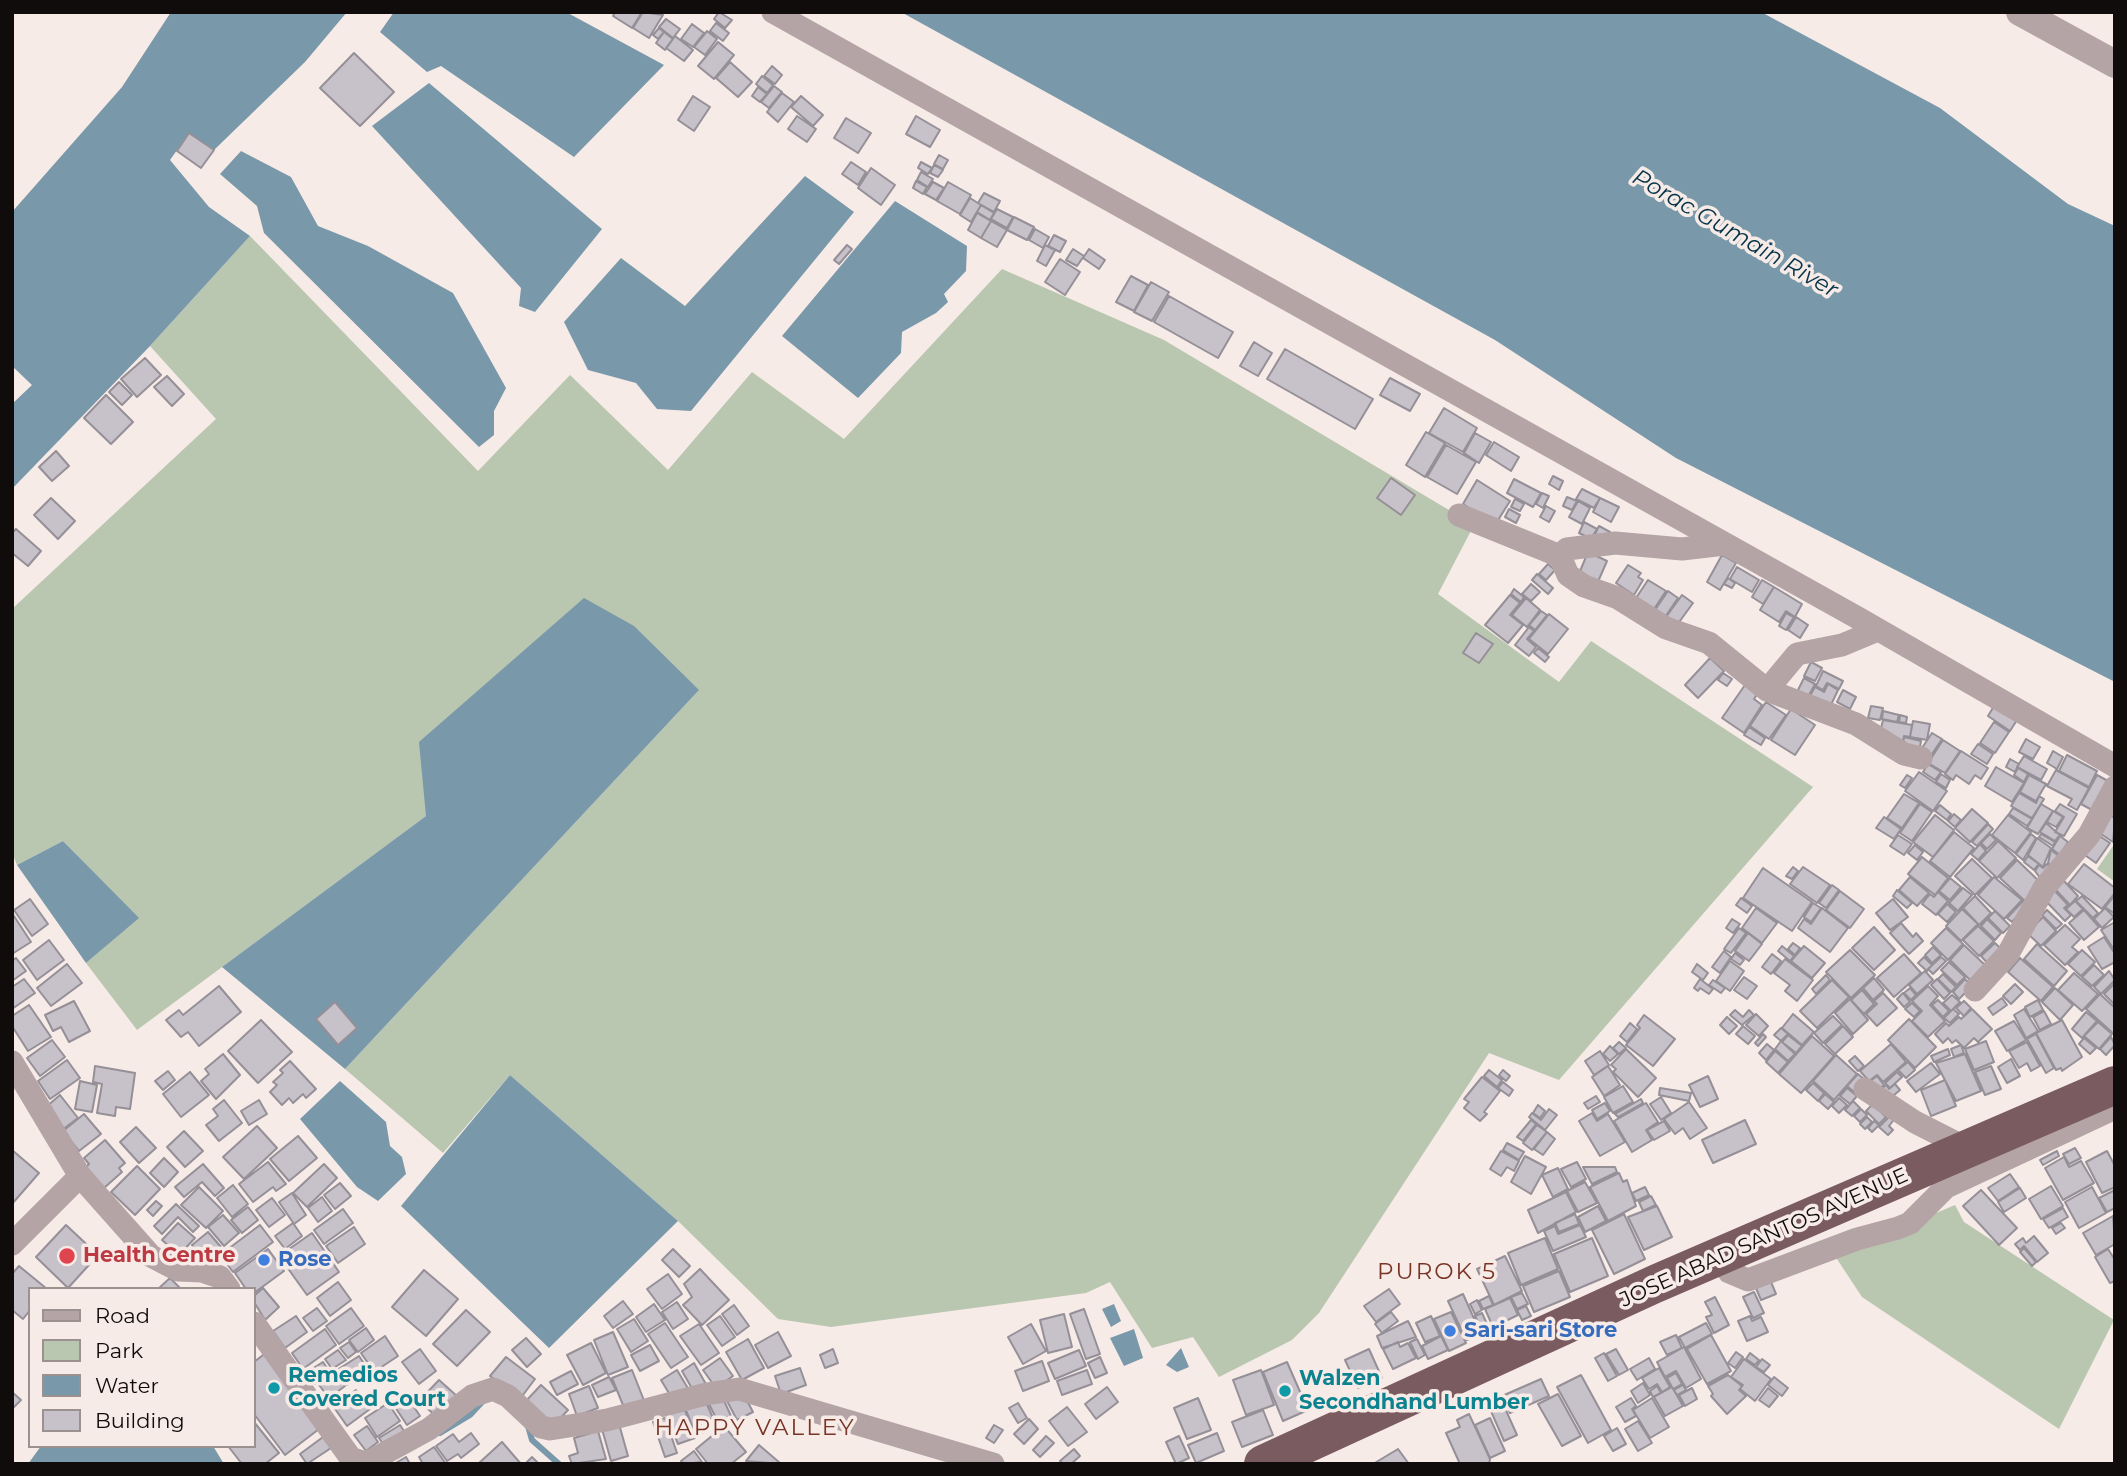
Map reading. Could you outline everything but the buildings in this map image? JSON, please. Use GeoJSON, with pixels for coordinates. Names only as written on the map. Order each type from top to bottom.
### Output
{"type":"FeatureCollection","features":[{"type":"Feature","properties":{"kind":"highway","name":"JOSE ABAD SANTOS AVENUE"},"geometry":{"type":"LineString","coordinates":[[1263,1464],[1721,1256],[2115,1085]]}},
{"type":"Feature","properties":{"kind":"street"},"geometry":{"type":"LineString","coordinates":[[772,12],[1725,544],[2115,766]]}},
{"type":"Feature","properties":{"kind":"street"},"geometry":{"type":"LineString","coordinates":[[2020,12],[2115,64]]}},
{"type":"Feature","properties":{"kind":"street"},"geometry":{"type":"LineString","coordinates":[[1458,514],[1560,556],[1568,575],[1584,586],[1618,598],[1666,628],[1709,643],[1767,690],[1856,724],[1904,754],[1921,758]]}},
{"type":"Feature","properties":{"kind":"street"},"geometry":{"type":"LineString","coordinates":[[1560,556],[1567,549],[1615,542],[1682,549],[1725,544]]}},
{"type":"Feature","properties":{"kind":"street"},"geometry":{"type":"LineString","coordinates":[[1767,690],[1797,654],[1842,645],[1878,630]]}},
{"type":"Feature","properties":{"kind":"street"},"geometry":{"type":"LineString","coordinates":[[1975,990],[2008,954],[2044,888],[2089,835],[2115,787]]}},
{"type":"Feature","properties":{"kind":"street"},"geometry":{"type":"LineString","coordinates":[[12,1062],[80,1176],[161,1264],[220,1277],[228,1287]]}},
{"type":"Feature","properties":{"kind":"street"},"geometry":{"type":"LineString","coordinates":[[1865,1089],[1915,1122],[1969,1149]]}},
{"type":"Feature","properties":{"kind":"street"},"geometry":{"type":"LineString","coordinates":[[1721,1256],[1729,1272],[1748,1280],[1857,1239],[1898,1228],[1910,1223],[1946,1187],[2115,1108]]}},
{"type":"Feature","properties":{"kind":"street"},"geometry":{"type":"LineString","coordinates":[[12,1244],[80,1176]]}},
{"type":"Feature","properties":{"kind":"street"},"geometry":{"type":"LineString","coordinates":[[256,1326],[353,1461],[365,1463],[374,1460],[429,1429],[481,1391],[493,1389],[508,1395],[541,1427],[550,1429],[607,1420],[706,1394],[739,1389],[993,1464]]}},
{"type":"Feature","properties":{"kind":"green space"},"geometry":{"type":"Polygon","coordinates":[[[250,236],[478,471],[570,375],[668,470],[752,372],[844,439],[1002,269],[1164,340],[1474,525],[1438,594],[1559,682],[1591,641],[1813,787],[1559,1080],[1489,1053],[1319,1313],[1292,1340],[1219,1377],[1193,1337],[1152,1348],[1110,1282],[1086,1293],[831,1327],[778,1319],[678,1221],[510,1075],[443,1153],[345,1069],[698,691],[426,816],[137,1030],[86,963],[138,918],[63,841],[17,865],[12,852],[12,609],[216,419],[150,346],[250,236]]]}},
{"type":"Feature","properties":{"kind":"green space"},"geometry":{"type":"Polygon","coordinates":[[[2115,843],[2115,882],[2097,869],[2115,843]]]}},
{"type":"Feature","properties":{"kind":"green space"},"geometry":{"type":"Polygon","coordinates":[[[1955,1205],[1964,1222],[2114,1320],[2059,1429],[1862,1297],[1835,1256],[1955,1205]]]}},
{"type":"Feature","properties":{"kind":"water"},"geometry":{"type":"Polygon","coordinates":[[[171,12],[347,12],[305,62],[214,150],[189,133],[170,160],[209,207],[250,236],[150,346],[12,489],[12,404],[32,385],[12,366],[12,212],[122,87],[171,12]]]}},
{"type":"Feature","properties":{"kind":"water"},"geometry":{"type":"Polygon","coordinates":[[[394,12],[566,12],[664,65],[574,157],[441,66],[427,72],[380,32],[394,12]]]}},
{"type":"Feature","properties":{"kind":"water","name":"Porac Gumain River"},"geometry":{"type":"Polygon","coordinates":[[[901,12],[1761,12],[1940,108],[2068,204],[2115,226],[2115,682],[1676,458],[1495,340],[901,12]]]}},
{"type":"Feature","properties":{"kind":"water"},"geometry":{"type":"Polygon","coordinates":[[[429,83],[602,229],[535,312],[519,306],[521,288],[372,126],[429,83]]]}},
{"type":"Feature","properties":{"kind":"water"},"geometry":{"type":"Polygon","coordinates":[[[241,151],[291,177],[318,226],[368,246],[453,293],[506,388],[494,411],[494,435],[479,447],[264,233],[257,206],[220,174],[241,151]]]}},
{"type":"Feature","properties":{"kind":"water"},"geometry":{"type":"Polygon","coordinates":[[[805,176],[854,212],[691,411],[657,409],[636,383],[588,370],[564,322],[621,258],[685,306],[805,176]]]}},
{"type":"Feature","properties":{"kind":"water"},"geometry":{"type":"Polygon","coordinates":[[[895,201],[967,246],[966,271],[944,294],[948,302],[936,313],[902,332],[901,353],[858,398],[782,336],[895,201]]]}},
{"type":"Feature","properties":{"kind":"water"},"geometry":{"type":"Polygon","coordinates":[[[584,598],[634,626],[699,690],[345,1069],[222,967],[426,816],[419,742],[584,598]]]}},
{"type":"Feature","properties":{"kind":"water"},"geometry":{"type":"Polygon","coordinates":[[[63,841],[139,918],[86,963],[17,865],[63,841]]]}},
{"type":"Feature","properties":{"kind":"water"},"geometry":{"type":"Polygon","coordinates":[[[510,1075],[678,1221],[549,1348],[401,1206],[510,1075]]]}},
{"type":"Feature","properties":{"kind":"water"},"geometry":{"type":"Polygon","coordinates":[[[340,1081],[386,1122],[390,1146],[402,1157],[406,1174],[378,1201],[357,1187],[300,1119],[340,1081]]]}},
{"type":"Feature","properties":{"kind":"water"},"geometry":{"type":"Polygon","coordinates":[[[1114,1304],[1121,1321],[1111,1327],[1102,1309],[1114,1304]]]}},
{"type":"Feature","properties":{"kind":"water"},"geometry":{"type":"Polygon","coordinates":[[[1134,1329],[1143,1358],[1124,1366],[1110,1338],[1134,1329]]]}},
{"type":"Feature","properties":{"kind":"water"},"geometry":{"type":"Polygon","coordinates":[[[1181,1348],[1189,1367],[1177,1372],[1166,1365],[1181,1348]]]}},
{"type":"Feature","properties":{"kind":"water"},"geometry":{"type":"Polygon","coordinates":[[[40,1448],[214,1448],[224,1464],[28,1464],[40,1448]]]}},
{"type":"Feature","properties":{"kind":"waterway"},"geometry":{"type":"LineString","coordinates":[[440,1433],[470,1415],[484,1400]]}},
{"type":"Feature","properties":{"kind":"waterway"},"geometry":{"type":"LineString","coordinates":[[528,1426],[532,1440],[559,1464]]}},
{"type":"Feature","properties":{"kind":"place","name":"Health Centre"},"geometry":{"type":"Point","coordinates":[67,1256]}},
{"type":"Feature","properties":{"kind":"place","name":"Rose"},"geometry":{"type":"Point","coordinates":[264,1260]}},
{"type":"Feature","properties":{"kind":"place","name":"Sari-sari Store"},"geometry":{"type":"Point","coordinates":[1450,1331]}},
{"type":"Feature","properties":{"kind":"place","name":"Remedios Covered Court"},"geometry":{"type":"Point","coordinates":[274,1388]}},
{"type":"Feature","properties":{"kind":"place","name":"Walzen Secondhand Lumber"},"geometry":{"type":"Point","coordinates":[1285,1391]}},
{"type":"Feature","properties":{"kind":"district","name":"PUROK 5"},"geometry":{"type":"Point","coordinates":[1437,1272]}},
{"type":"Feature","properties":{"kind":"district","name":"HAPPY VALLEY"},"geometry":{"type":"Point","coordinates":[755,1428]}}]}
